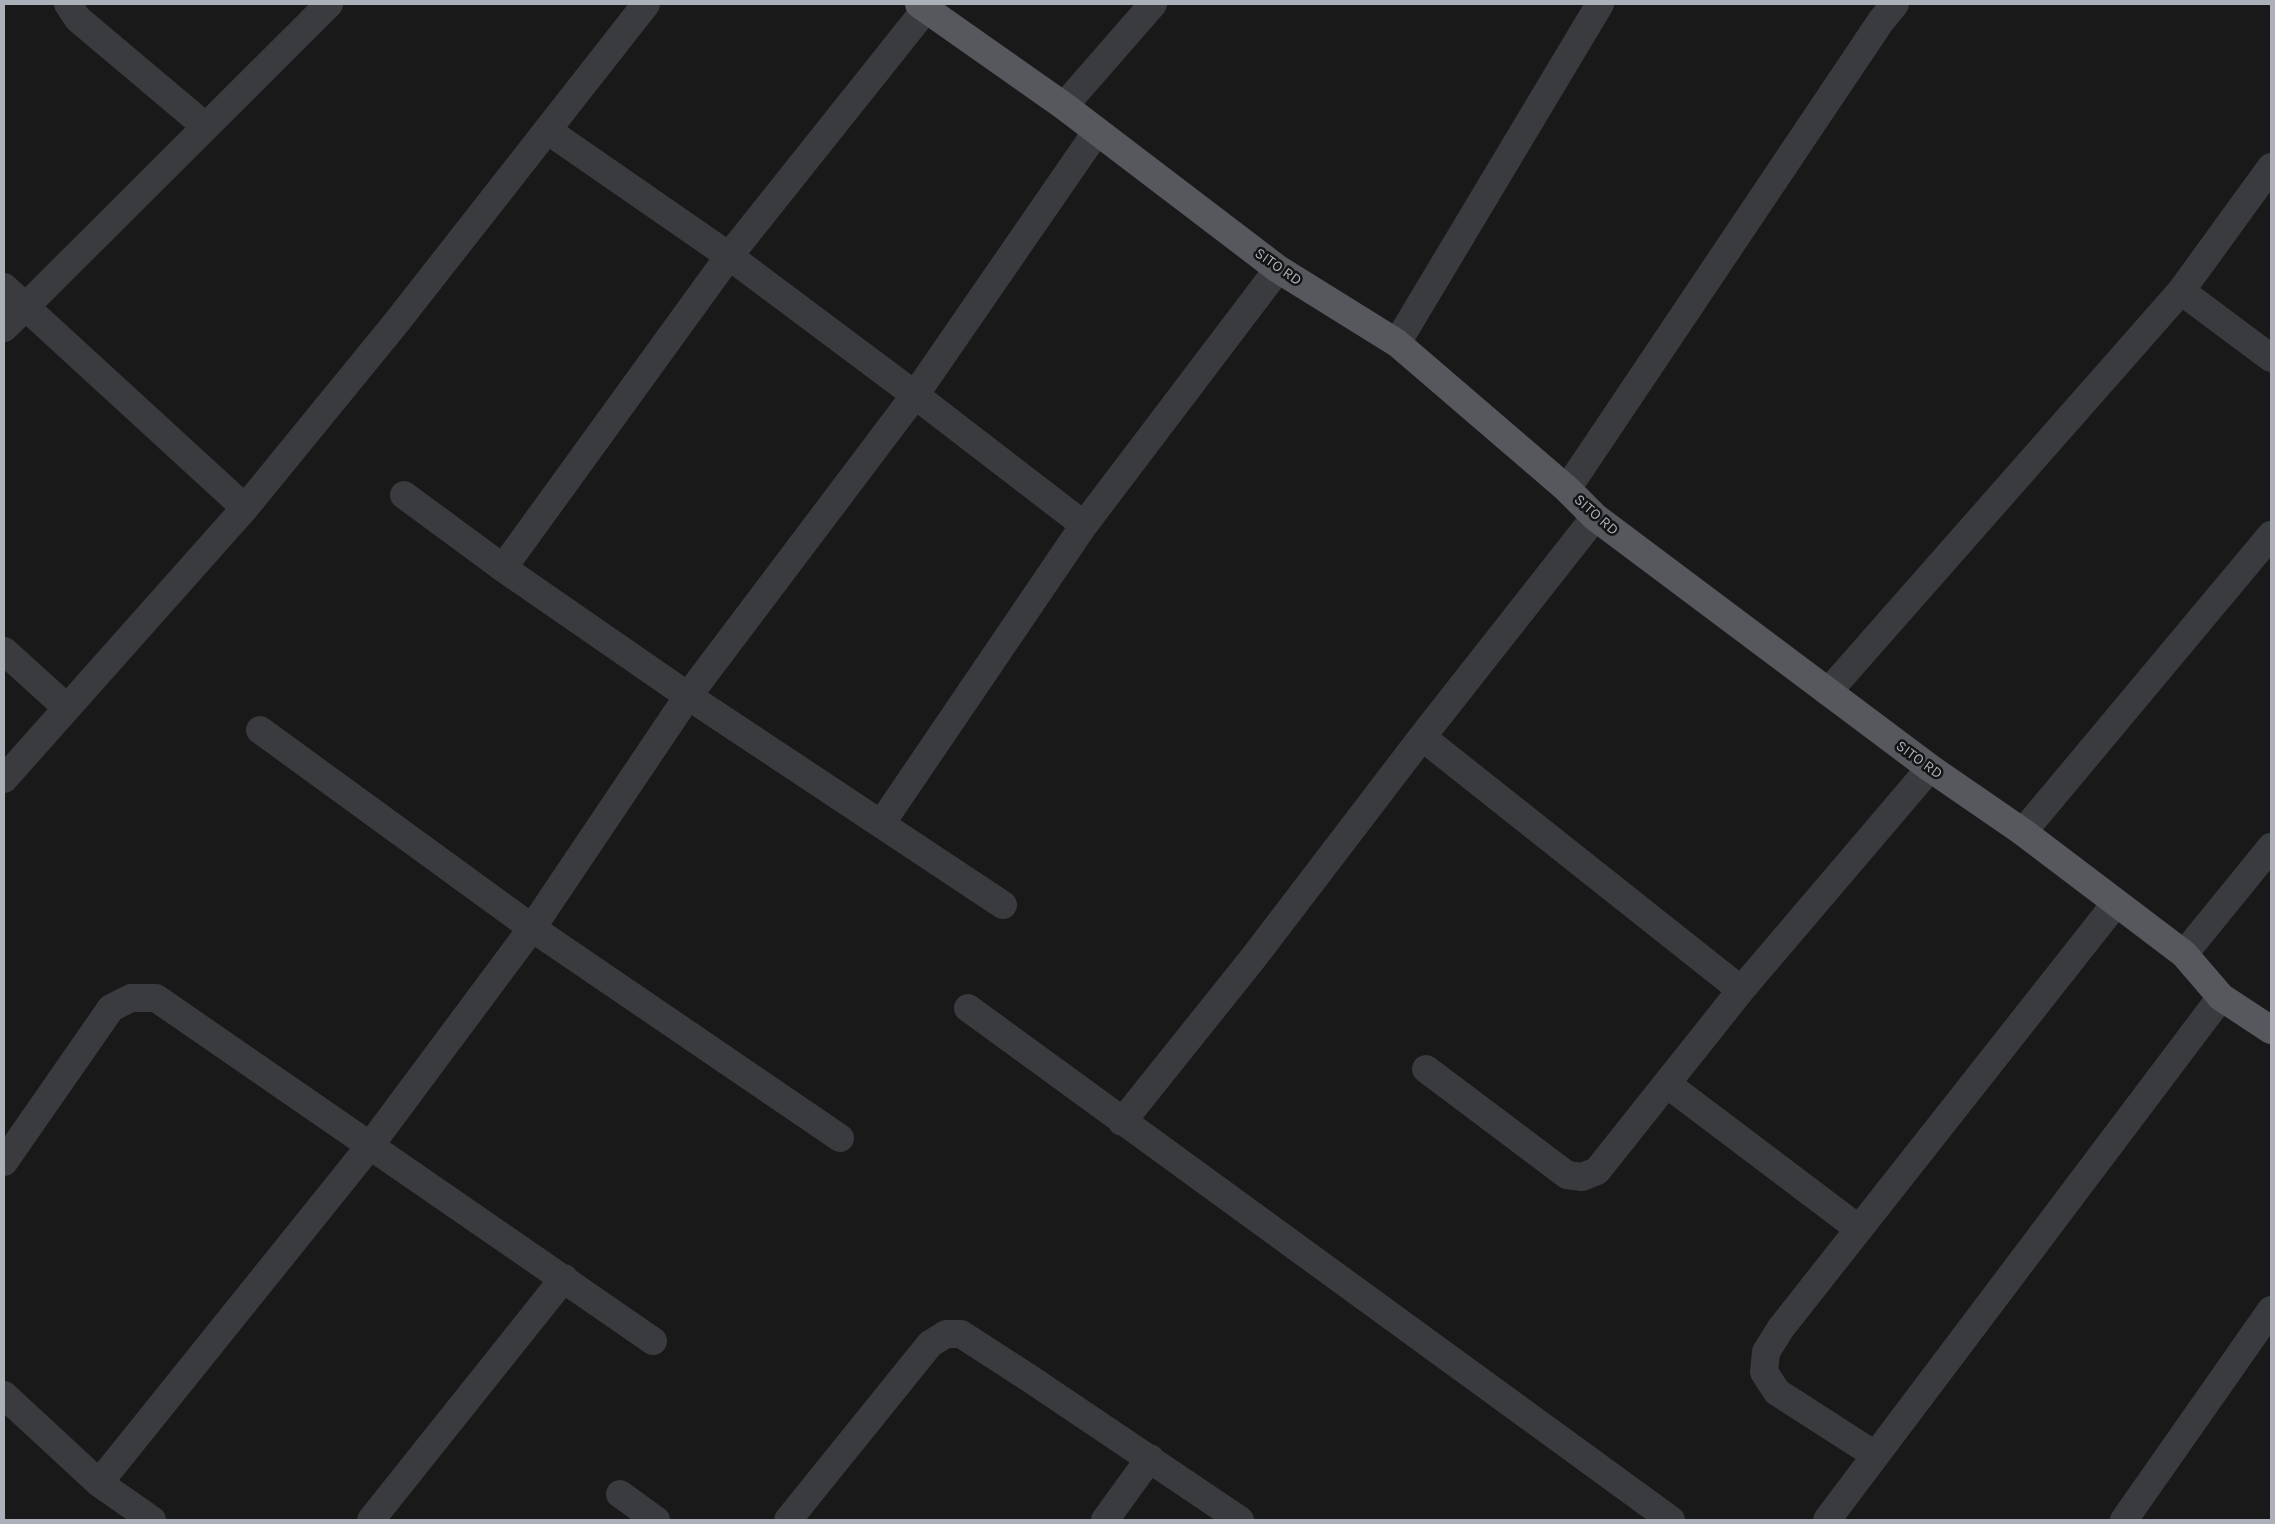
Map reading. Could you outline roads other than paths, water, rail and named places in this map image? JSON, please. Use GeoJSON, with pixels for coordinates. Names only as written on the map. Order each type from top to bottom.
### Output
{"type":"FeatureCollection","features":[{"type":"Feature","properties":{"kind":"main road","name":"SITO RD"},"geometry":{"type":"LineString","coordinates":[[922,7],[1064,106],[1278,268],[1397,343],[1567,489],[1595,517],[1930,768],[2023,832],[2116,902],[2184,954],[2221,997],[2271,1030]]}},
{"type":"Feature","properties":{"kind":"street"},"geometry":{"type":"LineString","coordinates":[[68,4],[78,20],[205,126]]}},
{"type":"Feature","properties":{"kind":"street"},"geometry":{"type":"LineString","coordinates":[[4,328],[329,4]]}},
{"type":"Feature","properties":{"kind":"street"},"geometry":{"type":"LineString","coordinates":[[4,779],[245,508],[396,323],[646,4]]}},
{"type":"Feature","properties":{"kind":"street"},"geometry":{"type":"LineString","coordinates":[[1064,106],[1153,4]]}},
{"type":"Feature","properties":{"kind":"street"},"geometry":{"type":"LineString","coordinates":[[1397,343],[1600,4]]}},
{"type":"Feature","properties":{"kind":"street"},"geometry":{"type":"LineString","coordinates":[[1567,489],[1895,4]]}},
{"type":"Feature","properties":{"kind":"street"},"geometry":{"type":"LineString","coordinates":[[503,568],[729,256],[922,7]]}},
{"type":"Feature","properties":{"kind":"street"},"geometry":{"type":"LineString","coordinates":[[547,130],[729,256],[915,395],[1084,525]]}},
{"type":"Feature","properties":{"kind":"street"},"geometry":{"type":"LineString","coordinates":[[99,1483],[369,1147],[532,928],[688,696],[915,395],[1097,131]]}},
{"type":"Feature","properties":{"kind":"street"},"geometry":{"type":"LineString","coordinates":[[1828,692],[2181,291],[2271,167]]}},
{"type":"Feature","properties":{"kind":"street"},"geometry":{"type":"LineString","coordinates":[[881,824],[1084,525],[1278,268]]}},
{"type":"Feature","properties":{"kind":"street"},"geometry":{"type":"LineString","coordinates":[[4,287],[245,508]]}},
{"type":"Feature","properties":{"kind":"street"},"geometry":{"type":"LineString","coordinates":[[2181,291],[2271,358]]}},
{"type":"Feature","properties":{"kind":"street"},"geometry":{"type":"LineString","coordinates":[[404,494],[503,568],[688,696],[1003,905]]}},
{"type":"Feature","properties":{"kind":"street"},"geometry":{"type":"LineString","coordinates":[[1122,1122],[1254,957],[1422,737],[1595,517]]}},
{"type":"Feature","properties":{"kind":"street"},"geometry":{"type":"LineString","coordinates":[[2023,832],[2271,535]]}},
{"type":"Feature","properties":{"kind":"street"},"geometry":{"type":"LineString","coordinates":[[4,651],[68,708]]}},
{"type":"Feature","properties":{"kind":"street"},"geometry":{"type":"LineString","coordinates":[[260,730],[532,928],[840,1138]]}},
{"type":"Feature","properties":{"kind":"street"},"geometry":{"type":"LineString","coordinates":[[1422,737],[1741,990]]}},
{"type":"Feature","properties":{"kind":"street"},"geometry":{"type":"LineString","coordinates":[[1426,1069],[1567,1175],[1582,1177],[1597,1171],[1741,990],[1930,768]]}},
{"type":"Feature","properties":{"kind":"street"},"geometry":{"type":"LineString","coordinates":[[2184,954],[2271,847]]}},
{"type":"Feature","properties":{"kind":"street"},"geometry":{"type":"LineString","coordinates":[[1875,1455],[1777,1392],[1764,1372],[1766,1352],[1776,1336],[1859,1229],[2116,902]]}},
{"type":"Feature","properties":{"kind":"street"},"geometry":{"type":"LineString","coordinates":[[1827,1520],[2221,997]]}},
{"type":"Feature","properties":{"kind":"street"},"geometry":{"type":"LineString","coordinates":[[4,1162],[111,1008],[131,998],[156,998],[369,1147],[564,1278],[653,1341]]}},
{"type":"Feature","properties":{"kind":"street"},"geometry":{"type":"LineString","coordinates":[[968,1008],[1671,1520]]}},
{"type":"Feature","properties":{"kind":"street"},"geometry":{"type":"LineString","coordinates":[[1667,1084],[1859,1229]]}},
{"type":"Feature","properties":{"kind":"street"},"geometry":{"type":"LineString","coordinates":[[371,1520],[564,1278]]}},
{"type":"Feature","properties":{"kind":"street"},"geometry":{"type":"LineString","coordinates":[[2124,1520],[2271,1310]]}},
{"type":"Feature","properties":{"kind":"street"},"geometry":{"type":"LineString","coordinates":[[788,1520],[930,1344],[946,1334],[961,1334],[1150,1458],[1240,1520]]}},
{"type":"Feature","properties":{"kind":"street"},"geometry":{"type":"LineString","coordinates":[[4,1395],[99,1483],[152,1520]]}},
{"type":"Feature","properties":{"kind":"street"},"geometry":{"type":"LineString","coordinates":[[1105,1520],[1150,1458]]}},
{"type":"Feature","properties":{"kind":"street"},"geometry":{"type":"LineString","coordinates":[[620,1494],[656,1520]]}}]}
